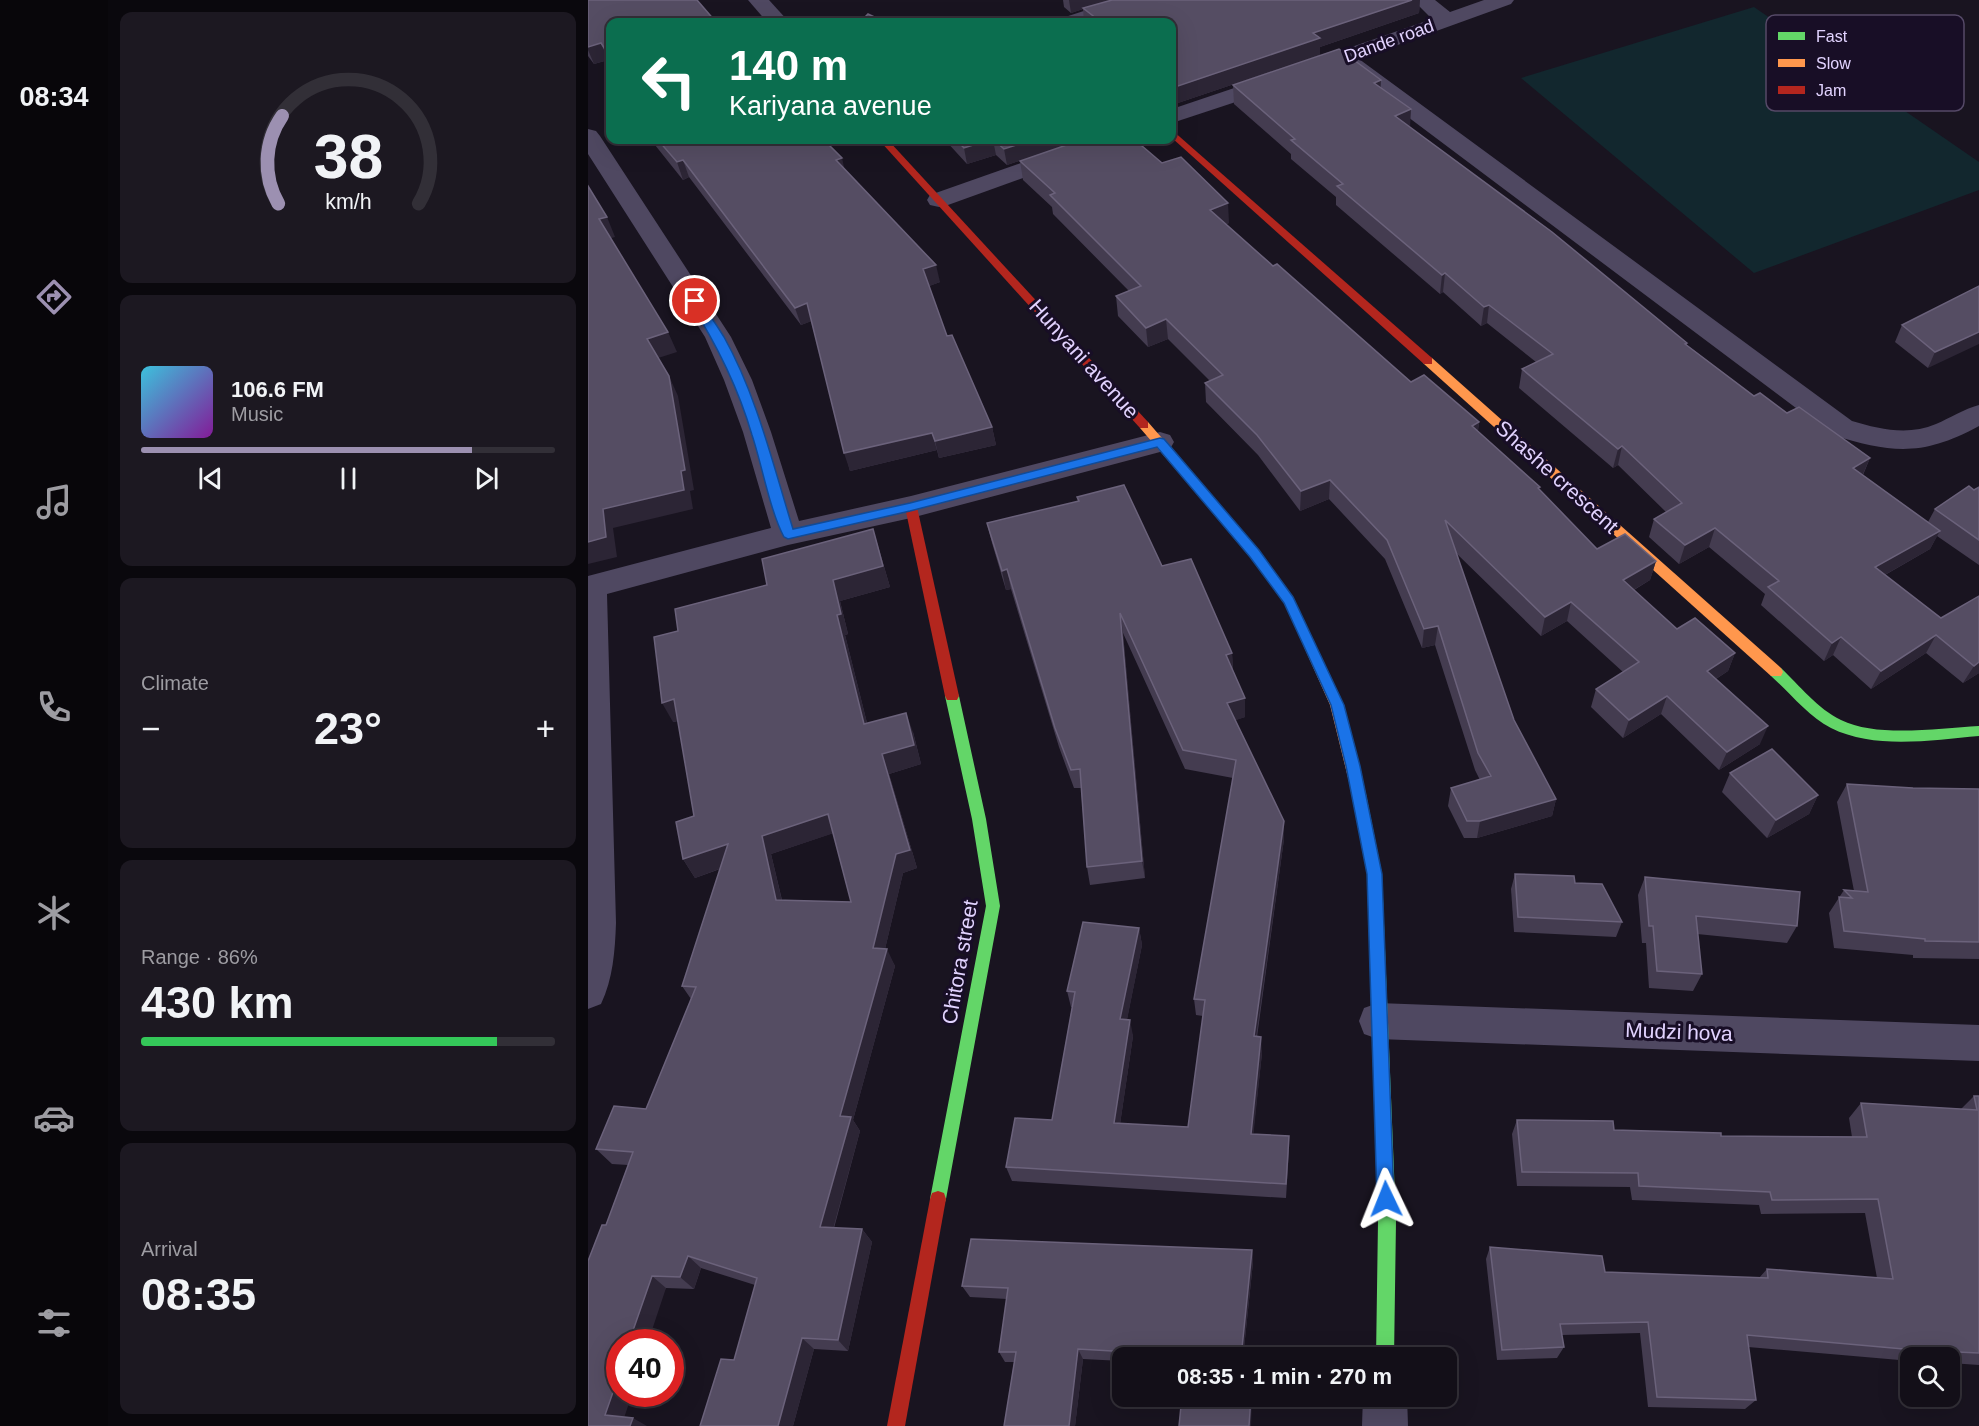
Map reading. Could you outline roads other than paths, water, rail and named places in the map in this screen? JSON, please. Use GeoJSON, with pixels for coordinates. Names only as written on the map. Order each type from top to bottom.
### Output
{"type":"FeatureCollection","features":[{"type":"Feature","properties":{"kind":"street"},"geometry":{"type":"LineString","coordinates":[[758,0],[774,18]]}},
{"type":"Feature","properties":{"kind":"street"},"geometry":{"type":"LineString","coordinates":[[1082,18],[1140,0]]}},
{"type":"Feature","properties":{"kind":"street"},"geometry":{"type":"LineString","coordinates":[[1423,0],[1447,21]]}},
{"type":"Feature","properties":{"kind":"street","name":"Dande road"},"geometry":{"type":"LineString","coordinates":[[1176,115],[1504,0]]}},
{"type":"Feature","properties":{"kind":"street"},"geometry":{"type":"LineString","coordinates":[[1343,58],[1842,428],[1881,439],[1907,441],[1944,433],[1979,414]]}},
{"type":"Feature","properties":{"kind":"street"},"geometry":{"type":"LineString","coordinates":[[588,136],[718,338],[738,380],[757,432],[788,534]]}},
{"type":"Feature","properties":{"kind":"street","name":"Shashe crescent"},"geometry":{"type":"LineString","coordinates":[[1176,137],[1835,724],[1860,731],[1888,733],[1979,730]]}},
{"type":"Feature","properties":{"kind":"street","name":"Hunyani avenue"},"geometry":{"type":"LineString","coordinates":[[887,144],[1160,442],[1255,554],[1289,600],[1337,705],[1353,766],[1375,874],[1378,1022],[1387,1221],[1385,1347]]}},
{"type":"Feature","properties":{"kind":"street"},"geometry":{"type":"LineString","coordinates":[[939,201],[1096,144]]}},
{"type":"Feature","properties":{"kind":"street"},"geometry":{"type":"LineString","coordinates":[[588,992],[596,956],[598,923],[589,588],[788,534],[910,507],[1160,442]]}},
{"type":"Feature","properties":{"kind":"street","name":"Chitora street"},"geometry":{"type":"LineString","coordinates":[[896,1426],[993,897],[976,807],[910,507]]}},
{"type":"Feature","properties":{"kind":"street","name":"Mudzi hova"},"geometry":{"type":"LineString","coordinates":[[1378,1022],[1979,1043]]}},
{"type":"Feature","properties":{"kind":"street"},"geometry":{"type":"LineString","coordinates":[[1385,1407],[1385,1426]]}}]}
